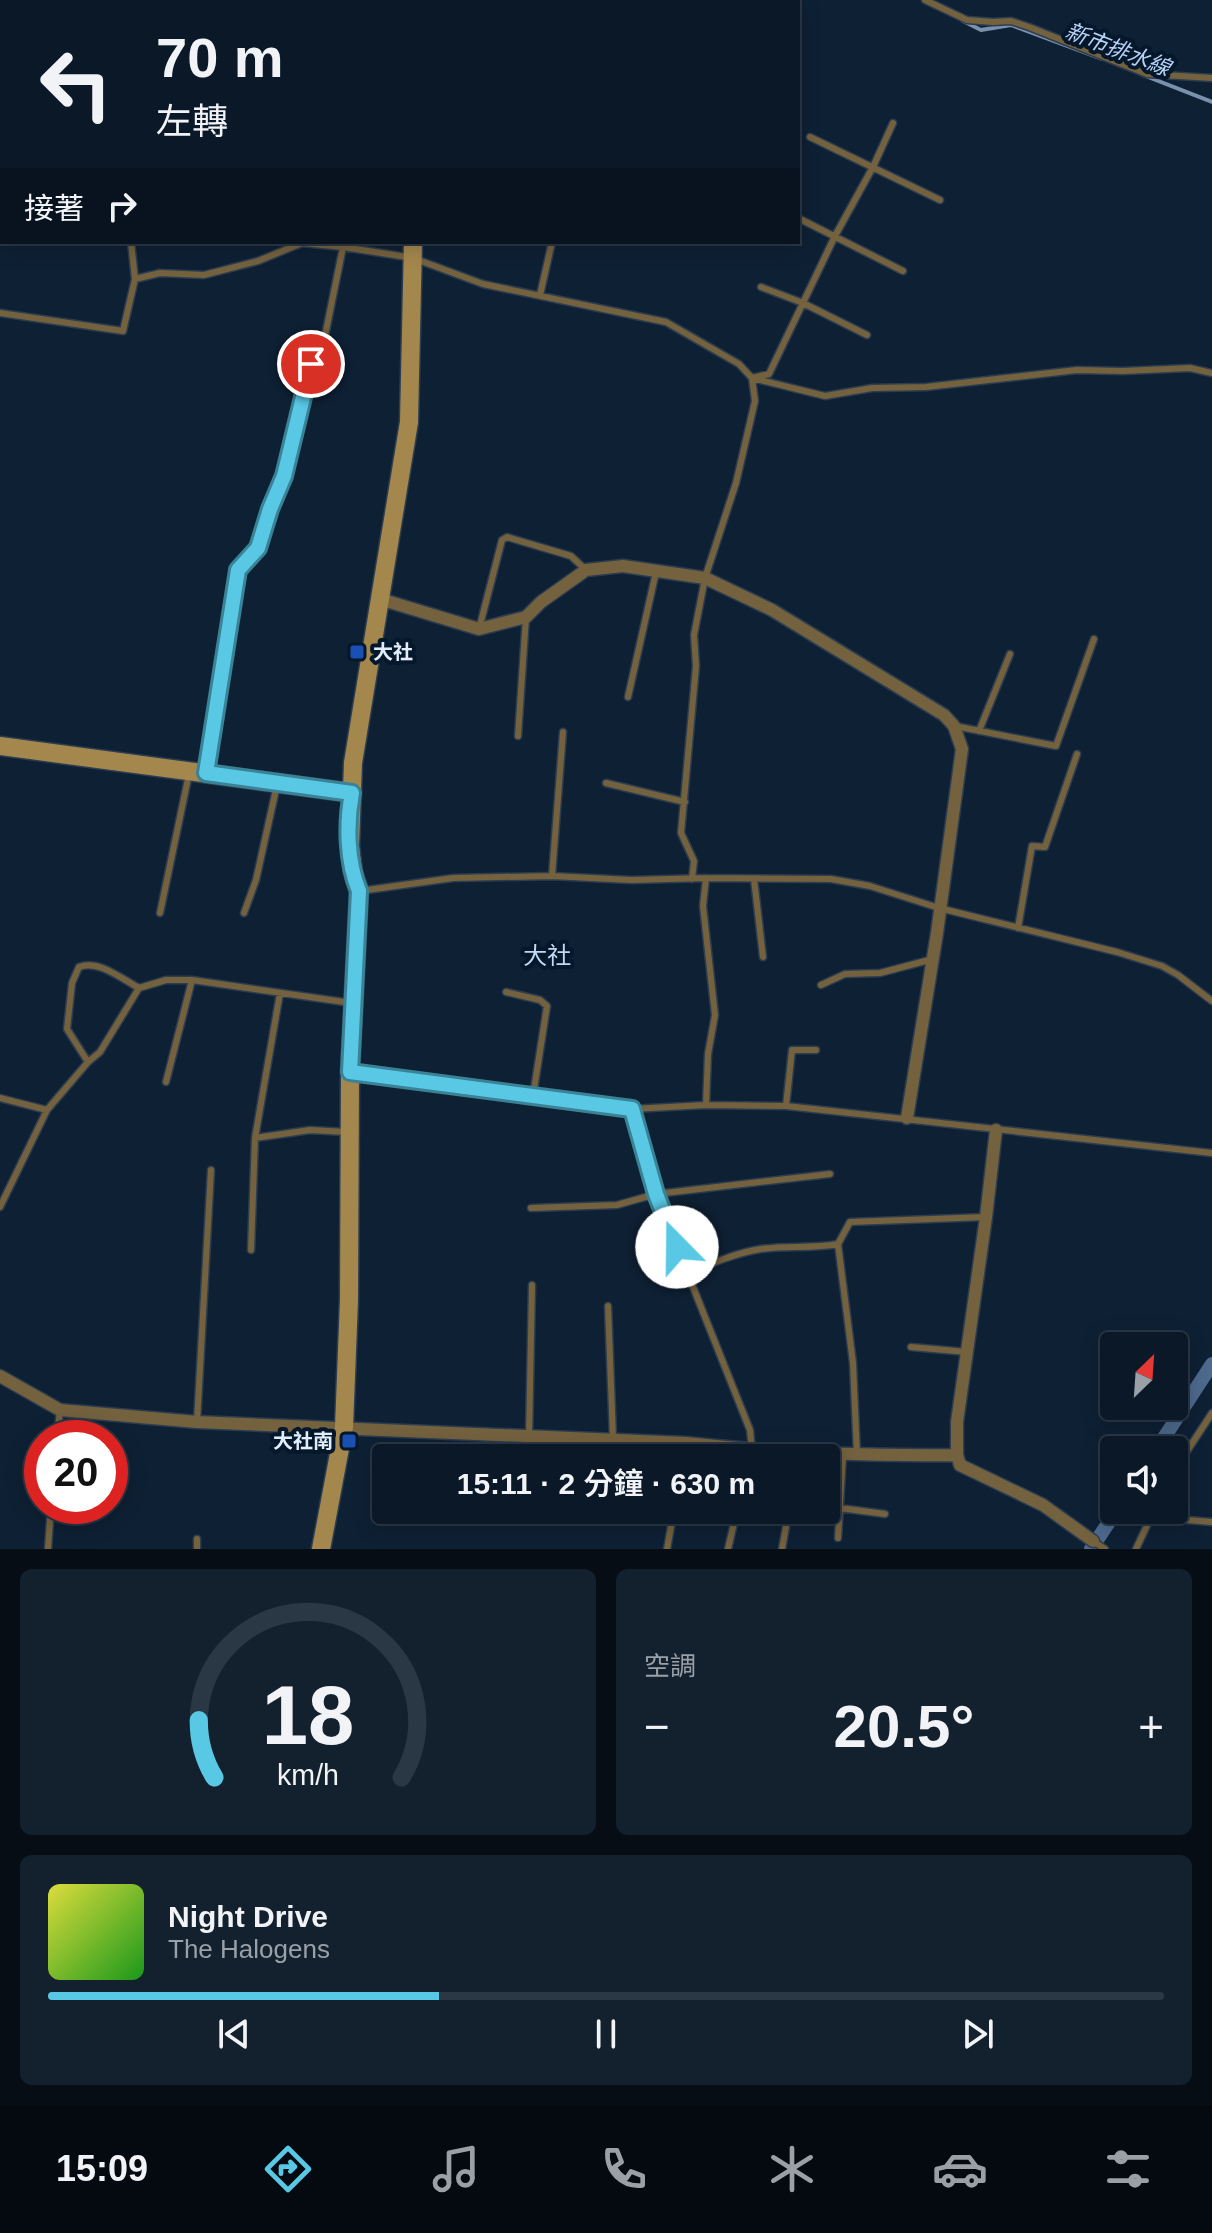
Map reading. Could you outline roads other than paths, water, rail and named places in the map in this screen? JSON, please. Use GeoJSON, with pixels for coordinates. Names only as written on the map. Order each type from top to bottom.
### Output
{"type":"FeatureCollection","features":[{"type":"Feature","properties":{"kind":"street"},"geometry":{"type":"LineString","coordinates":[[321,1549],[344,1427],[349,1300],[348,1132],[359,891],[350,846],[353,763],[409,422],[413,250]]}},
{"type":"Feature","properties":{"kind":"street"},"geometry":{"type":"LineString","coordinates":[[380,599],[479,629],[526,617],[541,602],[586,570],[623,566],[705,578],[772,610],[944,715],[954,726],[962,749],[907,1118]]}},
{"type":"Feature","properties":{"kind":"street"},"geometry":{"type":"LineString","coordinates":[[0,746],[352,793]]}},
{"type":"Feature","properties":{"kind":"street"},"geometry":{"type":"LineString","coordinates":[[996,1130],[957,1422],[957,1455],[960,1465],[1043,1505],[1093,1541]]}},
{"type":"Feature","properties":{"kind":"street"},"geometry":{"type":"LineString","coordinates":[[0,1376],[60,1410],[197,1422],[692,1444]]}},
{"type":"Feature","properties":{"kind":"street"},"geometry":{"type":"LineString","coordinates":[[843,1455],[957,1455]]}},
{"type":"Feature","properties":{"kind":"lane"},"geometry":{"type":"LineString","coordinates":[[925,0],[967,20],[1011,21],[1147,74],[1212,78]]}},
{"type":"Feature","properties":{"kind":"lane"},"geometry":{"type":"LineString","coordinates":[[752,378],[769,374],[893,123]]}},
{"type":"Feature","properties":{"kind":"lane"},"geometry":{"type":"LineString","coordinates":[[810,137],[940,200]]}},
{"type":"Feature","properties":{"kind":"lane"},"geometry":{"type":"LineString","coordinates":[[800,219],[903,271]]}},
{"type":"Feature","properties":{"kind":"lane"},"geometry":{"type":"LineString","coordinates":[[0,313],[123,331],[135,279],[131,244]]}},
{"type":"Feature","properties":{"kind":"lane"},"geometry":{"type":"LineString","coordinates":[[135,279],[160,273],[204,275],[258,261],[300,244]]}},
{"type":"Feature","properties":{"kind":"lane"},"geometry":{"type":"LineString","coordinates":[[312,244],[413,250],[483,284],[666,322],[739,364],[752,378],[825,396],[872,388],[926,387],[1077,370],[1190,368],[1212,373]]}},
{"type":"Feature","properties":{"kind":"lane"},"geometry":{"type":"LineString","coordinates":[[540,295],[552,244]]}},
{"type":"Feature","properties":{"kind":"lane"},"geometry":{"type":"LineString","coordinates":[[160,913],[198,772],[238,570],[258,548],[284,476],[311,364],[325,336],[343,247]]}},
{"type":"Feature","properties":{"kind":"lane"},"geometry":{"type":"LineString","coordinates":[[761,287],[803,303],[867,335]]}},
{"type":"Feature","properties":{"kind":"lane"},"geometry":{"type":"LineString","coordinates":[[692,879],[694,861],[681,833],[696,666],[694,635],[705,578],[736,483],[755,401],[752,378]]}},
{"type":"Feature","properties":{"kind":"lane"},"geometry":{"type":"LineString","coordinates":[[479,629],[502,540],[507,537],[571,556],[586,570]]}},
{"type":"Feature","properties":{"kind":"lane"},"geometry":{"type":"LineString","coordinates":[[628,697],[656,572]]}},
{"type":"Feature","properties":{"kind":"lane"},"geometry":{"type":"LineString","coordinates":[[518,736],[526,617]]}},
{"type":"Feature","properties":{"kind":"lane"},"geometry":{"type":"LineString","coordinates":[[954,726],[1056,746],[1094,639]]}},
{"type":"Feature","properties":{"kind":"lane"},"geometry":{"type":"LineString","coordinates":[[979,731],[1010,654]]}},
{"type":"Feature","properties":{"kind":"lane"},"geometry":{"type":"LineString","coordinates":[[552,876],[563,732]]}},
{"type":"Feature","properties":{"kind":"lane"},"geometry":{"type":"LineString","coordinates":[[1018,928],[1032,846],[1045,847],[1077,754]]}},
{"type":"Feature","properties":{"kind":"lane"},"geometry":{"type":"LineString","coordinates":[[606,783],[685,802]]}},
{"type":"Feature","properties":{"kind":"lane"},"geometry":{"type":"LineString","coordinates":[[244,913],[256,880],[277,784]]}},
{"type":"Feature","properties":{"kind":"lane"},"geometry":{"type":"LineString","coordinates":[[359,891],[453,878],[831,879],[870,886],[939,908],[1162,966],[1212,1001]]}},
{"type":"Feature","properties":{"kind":"lane"},"geometry":{"type":"LineString","coordinates":[[706,878],[703,906],[715,1015],[708,1054],[706,1105]]}},
{"type":"Feature","properties":{"kind":"lane"},"geometry":{"type":"LineString","coordinates":[[754,879],[763,957]]}},
{"type":"Feature","properties":{"kind":"lane"},"geometry":{"type":"LineString","coordinates":[[821,985],[845,974],[880,973],[933,959]]}},
{"type":"Feature","properties":{"kind":"lane"},"geometry":{"type":"LineString","coordinates":[[88,1062],[67,1029],[72,983],[79,967],[86,964],[99,966],[139,988]]}},
{"type":"Feature","properties":{"kind":"lane"},"geometry":{"type":"LineString","coordinates":[[0,1207],[47,1110],[100,1052],[139,988],[166,980],[192,980],[352,1003]]}},
{"type":"Feature","properties":{"kind":"lane"},"geometry":{"type":"LineString","coordinates":[[166,1082],[192,980]]}},
{"type":"Feature","properties":{"kind":"lane"},"geometry":{"type":"LineString","coordinates":[[506,992],[540,1000],[547,1006],[533,1096]]}},
{"type":"Feature","properties":{"kind":"lane"},"geometry":{"type":"LineString","coordinates":[[251,1250],[255,1138],[280,993]]}},
{"type":"Feature","properties":{"kind":"lane"},"geometry":{"type":"LineString","coordinates":[[786,1106],[792,1050],[816,1050]]}},
{"type":"Feature","properties":{"kind":"lane"},"geometry":{"type":"LineString","coordinates":[[350,1072],[632,1109],[706,1105],[786,1106],[1212,1153]]}},
{"type":"Feature","properties":{"kind":"lane"},"geometry":{"type":"LineString","coordinates":[[0,1098],[47,1110]]}},
{"type":"Feature","properties":{"kind":"lane"},"geometry":{"type":"LineString","coordinates":[[632,1109],[656,1194],[750,1430],[751,1444]]}},
{"type":"Feature","properties":{"kind":"lane"},"geometry":{"type":"LineString","coordinates":[[255,1138],[310,1130],[348,1132]]}},
{"type":"Feature","properties":{"kind":"lane"},"geometry":{"type":"LineString","coordinates":[[197,1422],[211,1170]]}},
{"type":"Feature","properties":{"kind":"lane"},"geometry":{"type":"LineString","coordinates":[[531,1208],[617,1205],[656,1194],[830,1174]]}},
{"type":"Feature","properties":{"kind":"lane"},"geometry":{"type":"LineString","coordinates":[[857,1456],[853,1363],[838,1244],[850,1222],[986,1217]]}},
{"type":"Feature","properties":{"kind":"lane"},"geometry":{"type":"LineString","coordinates":[[687,1273],[727,1257],[762,1249],[838,1244]]}},
{"type":"Feature","properties":{"kind":"lane"},"geometry":{"type":"LineString","coordinates":[[529,1437],[532,1285]]}},
{"type":"Feature","properties":{"kind":"lane"},"geometry":{"type":"LineString","coordinates":[[608,1306],[613,1441]]}},
{"type":"Feature","properties":{"kind":"lane"},"geometry":{"type":"LineString","coordinates":[[911,1347],[967,1352]]}},
{"type":"Feature","properties":{"kind":"lane"},"geometry":{"type":"LineString","coordinates":[[59,1420],[60,1410]]}},
{"type":"Feature","properties":{"kind":"lane"},"geometry":{"type":"LineString","coordinates":[[1188,1450],[1212,1413]]}},
{"type":"Feature","properties":{"kind":"lane"},"geometry":{"type":"LineString","coordinates":[[843,1455],[840,1508],[885,1514]]}},
{"type":"Feature","properties":{"kind":"lane"},"geometry":{"type":"LineString","coordinates":[[1188,1518],[1212,1522]]}},
{"type":"Feature","properties":{"kind":"lane"},"geometry":{"type":"LineString","coordinates":[[48,1549],[50,1524]]}},
{"type":"Feature","properties":{"kind":"lane"},"geometry":{"type":"LineString","coordinates":[[667,1549],[671,1524]]}},
{"type":"Feature","properties":{"kind":"lane"},"geometry":{"type":"LineString","coordinates":[[728,1549],[734,1524]]}},
{"type":"Feature","properties":{"kind":"lane"},"geometry":{"type":"LineString","coordinates":[[782,1549],[786,1524]]}},
{"type":"Feature","properties":{"kind":"lane"},"geometry":{"type":"LineString","coordinates":[[838,1538],[839,1524]]}},
{"type":"Feature","properties":{"kind":"lane"},"geometry":{"type":"LineString","coordinates":[[1136,1549],[1148,1524]]}},
{"type":"Feature","properties":{"kind":"lane"},"geometry":{"type":"LineString","coordinates":[[197,1539],[197,1549]]}},
{"type":"Feature","properties":{"kind":"lane"},"geometry":{"type":"LineString","coordinates":[[1093,1541],[1105,1549]]}},
{"type":"Feature","properties":{"kind":"waterway","name":"新市排水線"},"geometry":{"type":"LineString","coordinates":[[963,21],[981,30],[1011,25],[1102,59]]}},
{"type":"Feature","properties":{"kind":"waterway","name":"新市排水線"},"geometry":{"type":"LineString","coordinates":[[1143,75],[1212,102]]}},
{"type":"Feature","properties":{"kind":"waterway"},"geometry":{"type":"LineString","coordinates":[[1165,1436],[1212,1364]]}},
{"type":"Feature","properties":{"kind":"waterway"},"geometry":{"type":"LineString","coordinates":[[1091,1549],[1108,1524]]}},
{"type":"Feature","properties":{"kind":"place","name":"大社"},"geometry":{"type":"Point","coordinates":[357,652]}},
{"type":"Feature","properties":{"kind":"place","name":"大社南"},"geometry":{"type":"Point","coordinates":[349,1441]}},
{"type":"Feature","properties":{"kind":"district","name":"大社"},"geometry":{"type":"Point","coordinates":[547,956]}}]}
